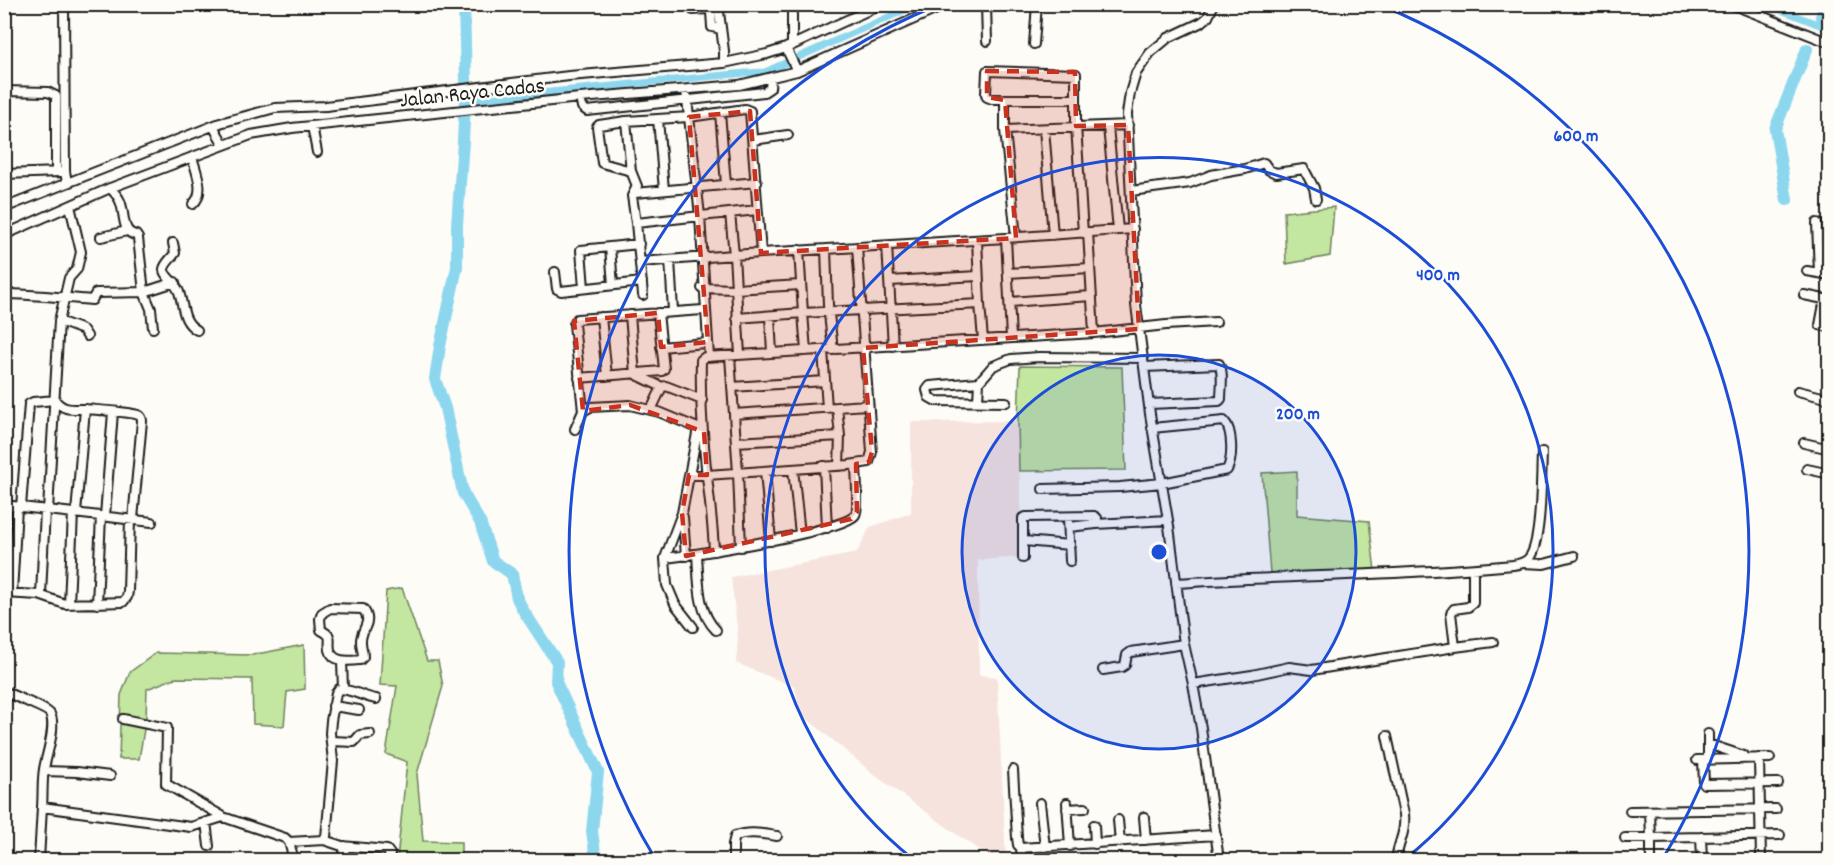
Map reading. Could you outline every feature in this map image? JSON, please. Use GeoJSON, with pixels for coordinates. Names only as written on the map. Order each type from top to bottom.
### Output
{"type":"FeatureCollection","features":[{"type":"Feature","properties":{"kind":"street"},"geometry":{"type":"LineString","coordinates":[[64,4],[67,183]]}},
{"type":"Feature","properties":{"kind":"street"},"geometry":{"type":"LineString","coordinates":[[718,4],[724,63]]}},
{"type":"Feature","properties":{"kind":"street"},"geometry":{"type":"LineString","coordinates":[[792,4],[789,49],[795,68]]}},
{"type":"Feature","properties":{"kind":"street"},"geometry":{"type":"LineString","coordinates":[[4,208],[215,128],[275,108],[326,106],[569,76],[724,63],[789,49],[882,4]]}},
{"type":"Feature","properties":{"kind":"street","name":"Jalan Raya Cadas"},"geometry":{"type":"LineString","coordinates":[[4,235],[110,188],[250,135],[312,126],[580,98],[739,85],[771,78],[948,4]]}},
{"type":"Feature","properties":{"kind":"street"},"geometry":{"type":"LineString","coordinates":[[986,4],[987,40]]}},
{"type":"Feature","properties":{"kind":"street"},"geometry":{"type":"LineString","coordinates":[[1034,44],[1037,4]]}},
{"type":"Feature","properties":{"kind":"street"},"geometry":{"type":"LineString","coordinates":[[1214,4],[1208,17],[1202,22],[1168,38],[1142,63],[1136,73],[1130,93],[1127,114],[1136,305],[1184,644],[1193,684],[1219,861]]}},
{"type":"Feature","properties":{"kind":"street"},"geometry":{"type":"LineString","coordinates":[[1731,4],[1830,43]]}},
{"type":"Feature","properties":{"kind":"street"},"geometry":{"type":"LineString","coordinates":[[693,10],[708,9],[711,12],[712,27],[721,28]]}},
{"type":"Feature","properties":{"kind":"street"},"geometry":{"type":"LineString","coordinates":[[1076,99],[1005,100],[987,97],[987,70],[1075,72],[1077,75],[1076,126],[1094,333]]}},
{"type":"Feature","properties":{"kind":"street"},"geometry":{"type":"LineString","coordinates":[[580,98],[582,107],[587,111],[686,101],[769,90],[771,78]]}},
{"type":"Feature","properties":{"kind":"street"},"geometry":{"type":"LineString","coordinates":[[739,85],[741,95]]}},
{"type":"Feature","properties":{"kind":"street"},"geometry":{"type":"LineString","coordinates":[[685,90],[698,217],[707,357]]}},
{"type":"Feature","properties":{"kind":"street"},"geometry":{"type":"LineString","coordinates":[[4,91],[48,92],[56,96],[56,172]]}},
{"type":"Feature","properties":{"kind":"street"},"geometry":{"type":"LineString","coordinates":[[1005,100],[1005,130],[1016,237]]}},
{"type":"Feature","properties":{"kind":"street"},"geometry":{"type":"LineString","coordinates":[[631,171],[602,162],[597,127],[601,124],[687,117],[745,109],[750,111],[761,253]]}},
{"type":"Feature","properties":{"kind":"street"},"geometry":{"type":"LineString","coordinates":[[720,113],[726,184]]}},
{"type":"Feature","properties":{"kind":"street"},"geometry":{"type":"LineString","coordinates":[[658,119],[663,190]]}},
{"type":"Feature","properties":{"kind":"street"},"geometry":{"type":"LineString","coordinates":[[626,121],[631,171],[636,186],[632,196],[643,295]]}},
{"type":"Feature","properties":{"kind":"street"},"geometry":{"type":"LineString","coordinates":[[1005,130],[1128,125]]}},
{"type":"Feature","properties":{"kind":"street"},"geometry":{"type":"LineString","coordinates":[[312,126],[317,152]]}},
{"type":"Feature","properties":{"kind":"street"},"geometry":{"type":"LineString","coordinates":[[1108,127],[1118,230]]}},
{"type":"Feature","properties":{"kind":"street"},"geometry":{"type":"LineString","coordinates":[[215,128],[223,144]]}},
{"type":"Feature","properties":{"kind":"street"},"geometry":{"type":"LineString","coordinates":[[1044,129],[1053,235]]}},
{"type":"Feature","properties":{"kind":"street"},"geometry":{"type":"LineString","coordinates":[[753,140],[788,135]]}},
{"type":"Feature","properties":{"kind":"street"},"geometry":{"type":"LineString","coordinates":[[192,157],[199,179],[197,200],[192,204]]}},
{"type":"Feature","properties":{"kind":"street"},"geometry":{"type":"LineString","coordinates":[[1131,191],[1190,183],[1211,175],[1245,169],[1264,162],[1269,170],[1276,173],[1304,169],[1314,188],[1316,199]]}},
{"type":"Feature","properties":{"kind":"street"},"geometry":{"type":"LineString","coordinates":[[4,174],[65,171]]}},
{"type":"Feature","properties":{"kind":"street"},"geometry":{"type":"LineString","coordinates":[[634,193],[756,182]]}},
{"type":"Feature","properties":{"kind":"street"},"geometry":{"type":"LineString","coordinates":[[110,188],[121,202],[127,231],[138,238],[144,292],[151,309],[153,328]]}},
{"type":"Feature","properties":{"kind":"street"},"geometry":{"type":"LineString","coordinates":[[41,595],[59,321],[69,279],[77,269],[81,252],[70,206]]}},
{"type":"Feature","properties":{"kind":"street"},"geometry":{"type":"LineString","coordinates":[[636,223],[757,210]]}},
{"type":"Feature","properties":{"kind":"street"},"geometry":{"type":"LineString","coordinates":[[730,213],[740,355]]}},
{"type":"Feature","properties":{"kind":"street"},"geometry":{"type":"LineString","coordinates":[[1817,223],[1819,273]]}},
{"type":"Feature","properties":{"kind":"street"},"geometry":{"type":"LineString","coordinates":[[1819,273],[1830,227]]}},
{"type":"Feature","properties":{"kind":"street"},"geometry":{"type":"LineString","coordinates":[[640,261],[1133,229]]}},
{"type":"Feature","properties":{"kind":"street"},"geometry":{"type":"LineString","coordinates":[[101,237],[127,231]]}},
{"type":"Feature","properties":{"kind":"street"},"geometry":{"type":"LineString","coordinates":[[1006,238],[1011,338]]}},
{"type":"Feature","properties":{"kind":"street"},"geometry":{"type":"LineString","coordinates":[[977,240],[983,340]]}},
{"type":"Feature","properties":{"kind":"street"},"geometry":{"type":"LineString","coordinates":[[173,243],[175,253],[164,268],[166,275],[175,282],[180,293],[185,319],[197,330]]}},
{"type":"Feature","properties":{"kind":"street"},"geometry":{"type":"LineString","coordinates":[[584,288],[581,250],[639,244]]}},
{"type":"Feature","properties":{"kind":"street"},"geometry":{"type":"LineString","coordinates":[[887,246],[893,346]]}},
{"type":"Feature","properties":{"kind":"street"},"geometry":{"type":"LineString","coordinates":[[610,247],[613,285]]}},
{"type":"Feature","properties":{"kind":"street"},"geometry":{"type":"LineString","coordinates":[[689,475],[839,466],[869,462],[872,452],[857,248]]}},
{"type":"Feature","properties":{"kind":"street"},"geometry":{"type":"LineString","coordinates":[[826,249],[833,350]]}},
{"type":"Feature","properties":{"kind":"street"},"geometry":{"type":"LineString","coordinates":[[799,250],[806,351]]}},
{"type":"Feature","properties":{"kind":"street"},"geometry":{"type":"LineString","coordinates":[[670,260],[673,311]]}},
{"type":"Feature","properties":{"kind":"street"},"geometry":{"type":"LineString","coordinates":[[1008,273],[1090,268]]}},
{"type":"Feature","properties":{"kind":"street"},"geometry":{"type":"LineString","coordinates":[[1808,271],[1830,275]]}},
{"type":"Feature","properties":{"kind":"street"},"geometry":{"type":"LineString","coordinates":[[555,272],[558,291],[642,282]]}},
{"type":"Feature","properties":{"kind":"street"},"geometry":{"type":"LineString","coordinates":[[890,281],[978,276]]}},
{"type":"Feature","properties":{"kind":"street"},"geometry":{"type":"LineString","coordinates":[[4,294],[37,294],[65,299],[92,300],[98,293],[144,292],[175,282]]}},
{"type":"Feature","properties":{"kind":"street"},"geometry":{"type":"LineString","coordinates":[[703,288],[736,289],[801,285]]}},
{"type":"Feature","properties":{"kind":"street"},"geometry":{"type":"LineString","coordinates":[[703,288],[702,310],[707,357]]}},
{"type":"Feature","properties":{"kind":"street"},"geometry":{"type":"LineString","coordinates":[[1803,295],[1827,300],[1820,325],[1830,327]]}},
{"type":"Feature","properties":{"kind":"street"},"geometry":{"type":"LineString","coordinates":[[1010,302],[1090,296]]}},
{"type":"Feature","properties":{"kind":"street"},"geometry":{"type":"LineString","coordinates":[[737,318],[980,304]]}},
{"type":"Feature","properties":{"kind":"street"},"geometry":{"type":"LineString","coordinates":[[575,429],[583,411],[574,321],[702,310]]}},
{"type":"Feature","properties":{"kind":"street"},"geometry":{"type":"LineString","coordinates":[[579,378],[663,370],[658,313]]}},
{"type":"Feature","properties":{"kind":"street"},"geometry":{"type":"LineString","coordinates":[[630,315],[635,374]]}},
{"type":"Feature","properties":{"kind":"street"},"geometry":{"type":"LineString","coordinates":[[770,316],[772,353]]}},
{"type":"Feature","properties":{"kind":"street"},"geometry":{"type":"LineString","coordinates":[[601,317],[607,376]]}},
{"type":"Feature","properties":{"kind":"street"},"geometry":{"type":"LineString","coordinates":[[59,321],[83,330],[87,336]]}},
{"type":"Feature","properties":{"kind":"street"},"geometry":{"type":"LineString","coordinates":[[714,552],[701,430],[701,360],[707,357],[1094,333],[1216,322]]}},
{"type":"Feature","properties":{"kind":"street"},"geometry":{"type":"LineString","coordinates":[[661,347],[705,343]]}},
{"type":"Feature","properties":{"kind":"street"},"geometry":{"type":"LineString","coordinates":[[823,350],[827,408]]}},
{"type":"Feature","properties":{"kind":"street"},"geometry":{"type":"LineString","coordinates":[[730,356],[741,547]]}},
{"type":"Feature","properties":{"kind":"street"},"geometry":{"type":"LineString","coordinates":[[978,401],[979,382],[993,366],[1011,359],[1143,358]]}},
{"type":"Feature","properties":{"kind":"street"},"geometry":{"type":"LineString","coordinates":[[1144,367],[1219,364],[1222,372],[1219,401],[1149,404]]}},
{"type":"Feature","properties":{"kind":"street"},"geometry":{"type":"LineString","coordinates":[[635,374],[662,387],[666,386],[702,400]]}},
{"type":"Feature","properties":{"kind":"street"},"geometry":{"type":"LineString","coordinates":[[732,387],[825,381]]}},
{"type":"Feature","properties":{"kind":"street"},"geometry":{"type":"LineString","coordinates":[[979,382],[930,386],[927,390],[929,397],[936,401],[1006,402]]}},
{"type":"Feature","properties":{"kind":"street"},"geometry":{"type":"LineString","coordinates":[[651,410],[662,387]]}},
{"type":"Feature","properties":{"kind":"street"},"geometry":{"type":"LineString","coordinates":[[1798,392],[1830,399]]}},
{"type":"Feature","properties":{"kind":"street"},"geometry":{"type":"LineString","coordinates":[[55,400],[65,409],[134,414],[142,421],[127,597],[123,602],[69,604],[41,595],[8,593],[29,404],[55,400]]}},
{"type":"Feature","properties":{"kind":"street"},"geometry":{"type":"LineString","coordinates":[[583,411],[590,407],[630,405],[651,410],[701,430]]}},
{"type":"Feature","properties":{"kind":"street"},"geometry":{"type":"LineString","coordinates":[[734,414],[867,405]]}},
{"type":"Feature","properties":{"kind":"street"},"geometry":{"type":"LineString","coordinates":[[837,407],[840,436],[839,466]]}},
{"type":"Feature","properties":{"kind":"street"},"geometry":{"type":"LineString","coordinates":[[69,604],[74,513],[85,409]]}},
{"type":"Feature","properties":{"kind":"street"},"geometry":{"type":"LineString","coordinates":[[97,604],[113,412]]}},
{"type":"Feature","properties":{"kind":"street"},"geometry":{"type":"LineString","coordinates":[[1043,489],[1120,487],[1162,483],[1227,470],[1231,457],[1229,428],[1224,421],[1152,428]]}},
{"type":"Feature","properties":{"kind":"street"},"geometry":{"type":"LineString","coordinates":[[693,627],[675,604],[667,585],[665,558],[682,513],[701,430]]}},
{"type":"Feature","properties":{"kind":"street"},"geometry":{"type":"LineString","coordinates":[[736,442],[840,436]]}},
{"type":"Feature","properties":{"kind":"street"},"geometry":{"type":"LineString","coordinates":[[1804,442],[1830,448]]}},
{"type":"Feature","properties":{"kind":"street"},"geometry":{"type":"LineString","coordinates":[[1522,563],[1530,557],[1537,536],[1542,452]]}},
{"type":"Feature","properties":{"kind":"street"},"geometry":{"type":"LineString","coordinates":[[665,558],[696,555],[771,541],[827,528],[851,519],[856,515],[856,464]]}},
{"type":"Feature","properties":{"kind":"street"},"geometry":{"type":"LineString","coordinates":[[824,466],[827,528]]}},
{"type":"Feature","properties":{"kind":"street"},"geometry":{"type":"LineString","coordinates":[[793,469],[800,534]]}},
{"type":"Feature","properties":{"kind":"street"},"geometry":{"type":"LineString","coordinates":[[1807,469],[1830,474]]}},
{"type":"Feature","properties":{"kind":"street"},"geometry":{"type":"LineString","coordinates":[[765,471],[771,541]]}},
{"type":"Feature","properties":{"kind":"street"},"geometry":{"type":"LineString","coordinates":[[4,505],[152,522]]}},
{"type":"Feature","properties":{"kind":"street"},"geometry":{"type":"LineString","coordinates":[[682,513],[686,556]]}},
{"type":"Feature","properties":{"kind":"street"},"geometry":{"type":"LineString","coordinates":[[1023,558],[1024,517],[1094,516],[1097,518],[1096,524]]}},
{"type":"Feature","properties":{"kind":"street"},"geometry":{"type":"LineString","coordinates":[[1068,518],[1070,561]]}},
{"type":"Feature","properties":{"kind":"street"},"geometry":{"type":"LineString","coordinates":[[1069,527],[1168,520]]}},
{"type":"Feature","properties":{"kind":"street"},"geometry":{"type":"LineString","coordinates":[[1024,541],[1070,545]]}},
{"type":"Feature","properties":{"kind":"street"},"geometry":{"type":"LineString","coordinates":[[696,555],[704,612],[708,622],[716,630]]}},
{"type":"Feature","properties":{"kind":"street"},"geometry":{"type":"LineString","coordinates":[[1176,583],[1374,574],[1522,563],[1544,564],[1574,556]]}},
{"type":"Feature","properties":{"kind":"street"},"geometry":{"type":"LineString","coordinates":[[1455,647],[1450,613],[1454,609],[1468,607],[1473,603],[1473,568]]}},
{"type":"Feature","properties":{"kind":"street"},"geometry":{"type":"LineString","coordinates":[[330,608],[363,609],[367,613],[366,629],[361,643],[363,657],[360,660],[342,661],[330,650],[331,640],[328,634],[321,630],[322,613],[330,608]]}},
{"type":"Feature","properties":{"kind":"street"},"geometry":{"type":"LineString","coordinates":[[1193,684],[1289,667],[1312,670],[1493,642]]}},
{"type":"Feature","properties":{"kind":"street"},"geometry":{"type":"LineString","coordinates":[[1103,670],[1122,667],[1131,652],[1184,644]]}},
{"type":"Feature","properties":{"kind":"street"},"geometry":{"type":"LineString","coordinates":[[342,661],[343,689]]}},
{"type":"Feature","properties":{"kind":"street"},"geometry":{"type":"LineString","coordinates":[[324,840],[328,830],[333,761],[330,733],[336,693],[339,689],[343,689],[376,699]]}},
{"type":"Feature","properties":{"kind":"street"},"geometry":{"type":"LineString","coordinates":[[4,691],[17,699],[45,709],[50,714],[52,722],[44,771],[39,861]]}},
{"type":"Feature","properties":{"kind":"street"},"geometry":{"type":"LineString","coordinates":[[333,706],[359,710]]}},
{"type":"Feature","properties":{"kind":"street"},"geometry":{"type":"LineString","coordinates":[[123,719],[167,728],[166,784],[223,817],[285,838],[289,842],[294,861]]}},
{"type":"Feature","properties":{"kind":"street"},"geometry":{"type":"LineString","coordinates":[[1708,734],[1708,744],[1703,760],[1704,784],[1778,783]]}},
{"type":"Feature","properties":{"kind":"street"},"geometry":{"type":"LineString","coordinates":[[332,741],[354,742],[360,735],[370,735]]}},
{"type":"Feature","properties":{"kind":"street"},"geometry":{"type":"LineString","coordinates":[[1386,736],[1404,820],[1404,832],[1397,848],[1396,861]]}},
{"type":"Feature","properties":{"kind":"street"},"geometry":{"type":"LineString","coordinates":[[1708,744],[1750,758]]}},
{"type":"Feature","properties":{"kind":"street"},"geometry":{"type":"LineString","coordinates":[[1759,758],[1761,861]]}},
{"type":"Feature","properties":{"kind":"street"},"geometry":{"type":"LineString","coordinates":[[1703,760],[1770,758]]}},
{"type":"Feature","properties":{"kind":"street"},"geometry":{"type":"LineString","coordinates":[[1013,770],[1017,838],[1022,861]]}},
{"type":"Feature","properties":{"kind":"street"},"geometry":{"type":"LineString","coordinates":[[44,771],[110,776]]}},
{"type":"Feature","properties":{"kind":"street"},"geometry":{"type":"LineString","coordinates":[[1040,803],[1045,847]]}},
{"type":"Feature","properties":{"kind":"street"},"geometry":{"type":"LineString","coordinates":[[1070,846],[1067,806],[1084,808]]}},
{"type":"Feature","properties":{"kind":"street"},"geometry":{"type":"LineString","coordinates":[[42,807],[191,826],[223,817]]}},
{"type":"Feature","properties":{"kind":"street"},"geometry":{"type":"LineString","coordinates":[[1630,811],[1776,809]]}},
{"type":"Feature","properties":{"kind":"street"},"geometry":{"type":"LineString","coordinates":[[1650,811],[1651,861]]}},
{"type":"Feature","properties":{"kind":"street"},"geometry":{"type":"LineString","coordinates":[[1144,817],[1146,840]]}},
{"type":"Feature","properties":{"kind":"street"},"geometry":{"type":"LineString","coordinates":[[1118,820],[1120,842]]}},
{"type":"Feature","properties":{"kind":"street"},"geometry":{"type":"LineString","coordinates":[[206,822],[208,846]]}},
{"type":"Feature","properties":{"kind":"street"},"geometry":{"type":"LineString","coordinates":[[1094,825],[1095,843]]}},
{"type":"Feature","properties":{"kind":"street"},"geometry":{"type":"LineString","coordinates":[[733,861],[735,836],[754,833],[777,836]]}},
{"type":"Feature","properties":{"kind":"street"},"geometry":{"type":"LineString","coordinates":[[1021,848],[1216,835]]}},
{"type":"Feature","properties":{"kind":"street"},"geometry":{"type":"LineString","coordinates":[[1625,838],[1780,836]]}},
{"type":"Feature","properties":{"kind":"street"},"geometry":{"type":"LineString","coordinates":[[1701,837],[1702,861]]}},
{"type":"Feature","properties":{"kind":"street"},"geometry":{"type":"LineString","coordinates":[[289,842],[324,840],[345,846],[387,850],[390,854],[388,861]]}},
{"type":"Feature","properties":{"kind":"street"},"geometry":{"type":"LineString","coordinates":[[343,861],[345,846]]}},
{"type":"Feature","properties":{"kind":"street"},"geometry":{"type":"LineString","coordinates":[[1801,861],[1828,861]]}},
{"type":"Feature","properties":{"kind":"highlighted area"},"geometry":{"type":"Polygon","coordinates":[[[987,71],[1075,72],[1076,126],[1128,125],[1139,329],[863,348],[872,452],[869,462],[856,464],[857,512],[851,519],[686,556],[682,513],[689,475],[707,475],[704,432],[630,405],[583,411],[574,321],[658,313],[661,347],[708,342],[689,117],[750,111],[761,253],[1016,238],[1005,100],[987,97],[987,71]]]}},
{"type":"Feature","properties":{"kind":"shaded area"},"geometry":{"type":"Polygon","coordinates":[[[1018,421],[1022,557],[978,560],[979,675],[997,677],[1006,860],[1002,860],[983,853],[876,776],[799,712],[795,687],[736,663],[738,637],[731,577],[857,553],[870,527],[911,513],[911,422],[1018,421]]]}},
{"type":"Feature","properties":{"kind":"green space"},"geometry":{"type":"Polygon","coordinates":[[[1334,207],[1330,256],[1286,264],[1284,212],[1334,207]]]}},
{"type":"Feature","properties":{"kind":"green space"},"geometry":{"type":"Polygon","coordinates":[[[1020,366],[1122,367],[1126,470],[1019,471],[1020,366]]]}},
{"type":"Feature","properties":{"kind":"green space"},"geometry":{"type":"Polygon","coordinates":[[[1297,471],[1297,515],[1369,521],[1375,571],[1323,575],[1270,573],[1262,473],[1297,471]]]}},
{"type":"Feature","properties":{"kind":"green space"},"geometry":{"type":"Polygon","coordinates":[[[402,588],[427,661],[438,661],[443,686],[417,774],[423,841],[461,842],[461,860],[397,860],[407,762],[386,754],[397,686],[380,685],[386,591],[402,588]]]}},
{"type":"Feature","properties":{"kind":"green space"},"geometry":{"type":"Polygon","coordinates":[[[304,645],[305,689],[287,692],[284,726],[253,724],[252,679],[175,678],[147,689],[146,718],[139,759],[119,759],[121,695],[130,672],[156,653],[252,655],[304,645]]]}},
{"type":"Feature","properties":{"kind":"waterway"},"geometry":{"type":"LineString","coordinates":[[464,4],[466,82],[457,225],[457,267],[435,379],[445,408],[463,493],[480,522],[493,561],[512,574],[517,598],[523,610],[557,662],[556,682],[598,772],[592,831],[596,860]]}},
{"type":"Feature","properties":{"kind":"waterway"},"geometry":{"type":"LineString","coordinates":[[467,100],[765,72],[918,4]]}},
{"type":"Feature","properties":{"kind":"waterway"},"geometry":{"type":"LineString","coordinates":[[1766,4],[1830,29]]}},
{"type":"Feature","properties":{"kind":"waterway"},"geometry":{"type":"LineString","coordinates":[[1821,17],[1826,4]]}},
{"type":"Feature","properties":{"kind":"waterway"},"geometry":{"type":"LineString","coordinates":[[1787,200],[1775,129],[1807,49]]}}]}
